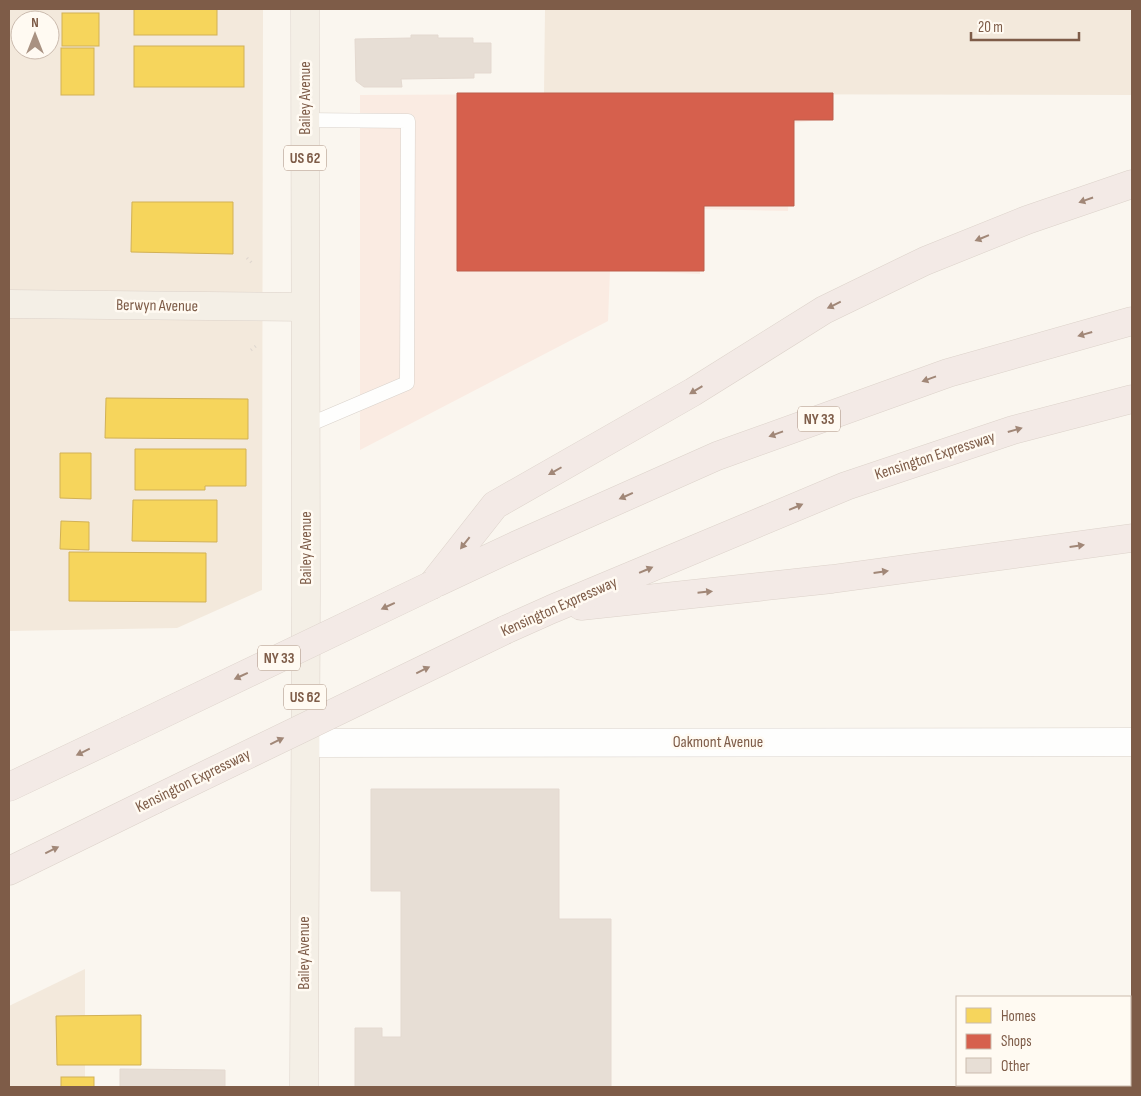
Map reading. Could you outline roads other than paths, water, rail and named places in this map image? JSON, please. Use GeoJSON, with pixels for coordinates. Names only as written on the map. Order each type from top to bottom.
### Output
{"type":"FeatureCollection","features":[{"type":"Feature","properties":{"kind":"highway"},"geometry":{"type":"LineString","coordinates":[[432,585],[495,505],[692,392],[824,310],[933,257],[1027,220],[1132,184]]}},
{"type":"Feature","properties":{"kind":"highway","name":"NY 33"},"geometry":{"type":"LineString","coordinates":[[9,787],[517,545],[717,456],[948,372],[1132,321]]}},
{"type":"Feature","properties":{"kind":"highway","name":"Kensington Expressway"},"geometry":{"type":"LineString","coordinates":[[9,871],[505,630],[552,609],[846,486],[1013,430],[1132,399]]}},
{"type":"Feature","properties":{"kind":"highway"},"geometry":{"type":"LineString","coordinates":[[552,609],[832,579],[1132,538]]}},
{"type":"Feature","properties":{"kind":"main road","name":"Bailey Avenue"},"geometry":{"type":"LineString","coordinates":[[304,1087],[305,9]]}},
{"type":"Feature","properties":{"kind":"main road","name":"Berwyn Avenue"},"geometry":{"type":"LineString","coordinates":[[9,304],[305,307]]}},
{"type":"Feature","properties":{"kind":"street","name":"Oakmont Avenue"},"geometry":{"type":"LineString","coordinates":[[305,743],[1132,742]]}},
{"type":"Feature","properties":{"kind":"lane"},"geometry":{"type":"LineString","coordinates":[[305,120],[408,121],[406,383],[306,426]]}}]}
